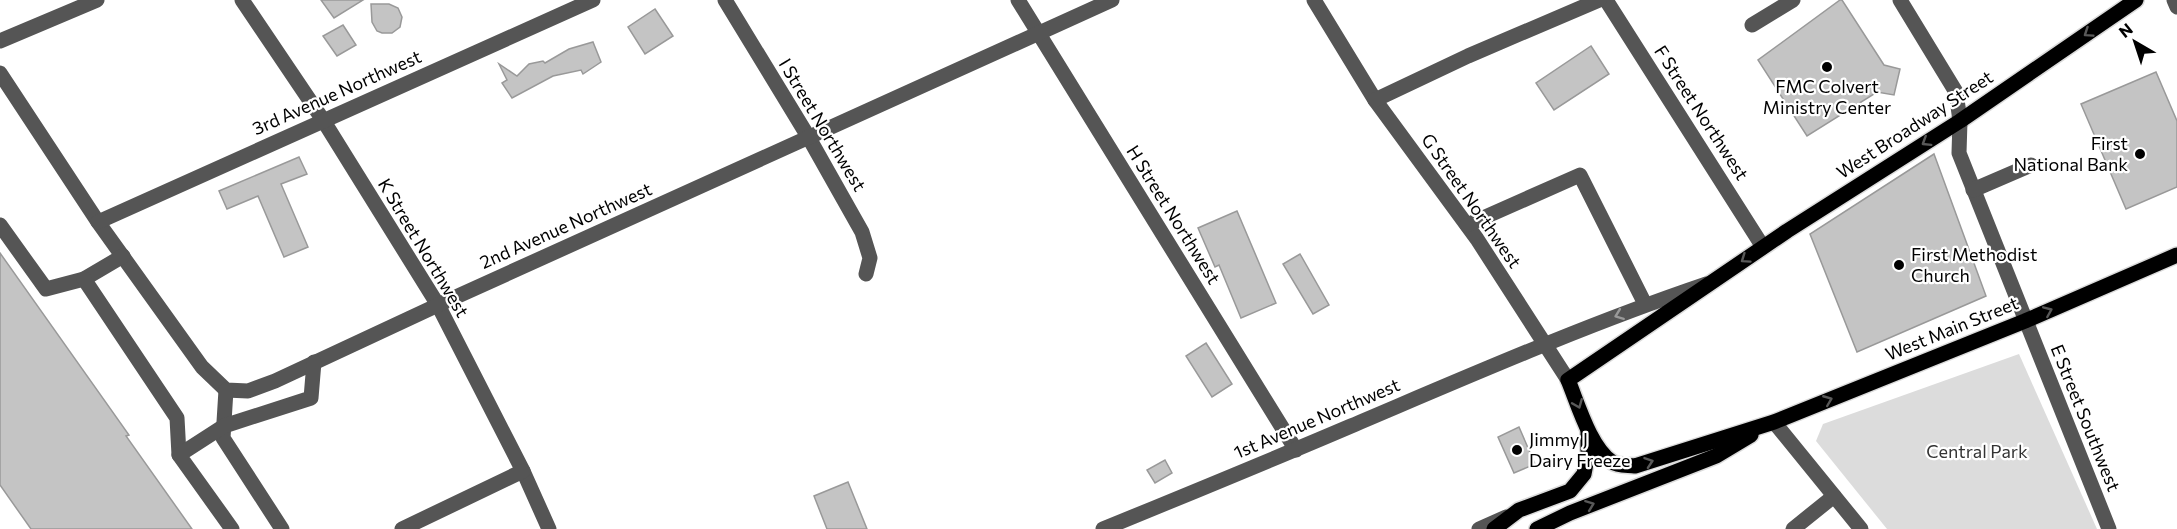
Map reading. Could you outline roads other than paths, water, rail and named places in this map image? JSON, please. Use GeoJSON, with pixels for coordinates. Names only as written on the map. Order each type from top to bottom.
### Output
{"type":"FeatureCollection","features":[{"type":"Feature","properties":{"kind":"main road","name":"West Broadway Street"},"geometry":{"type":"LineString","coordinates":[[1568,380],[1763,246],[1960,121],[2136,0]]}},
{"type":"Feature","properties":{"kind":"main road","name":"West Main Street"},"geometry":{"type":"LineString","coordinates":[[1588,429],[1598,448],[1613,463],[1635,466],[1774,422],[2025,321],[2177,255]]}},
{"type":"Feature","properties":{"kind":"main road","name":"G Street Northwest"},"geometry":{"type":"LineString","coordinates":[[1568,380],[1588,429]]}},
{"type":"Feature","properties":{"kind":"main road","name":"West Main Street"},"geometry":{"type":"LineString","coordinates":[[1537,529],[1570,513],[1716,456],[1774,422]]}},
{"type":"Feature","properties":{"kind":"main road"},"geometry":{"type":"LineString","coordinates":[[1494,529],[1519,510],[1570,491],[1584,474],[1588,453],[1588,429]]}},
{"type":"Feature","properties":{"kind":"street"},"geometry":{"type":"LineString","coordinates":[[0,41],[97,0]]}},
{"type":"Feature","properties":{"kind":"street","name":"K Street Northwest"},"geometry":{"type":"LineString","coordinates":[[242,0],[323,120],[438,305],[523,471],[549,529]]}},
{"type":"Feature","properties":{"kind":"street","name":"3rd Avenue Northwest"},"geometry":{"type":"LineString","coordinates":[[98,222],[592,0]]}},
{"type":"Feature","properties":{"kind":"street","name":"I Street Northwest"},"geometry":{"type":"LineString","coordinates":[[725,0],[809,138],[862,231],[870,258],[866,274]]}},
{"type":"Feature","properties":{"kind":"street","name":"H Street Northwest"},"geometry":{"type":"LineString","coordinates":[[1018,0],[1296,450]]}},
{"type":"Feature","properties":{"kind":"street","name":"2nd Avenue Northwest"},"geometry":{"type":"LineString","coordinates":[[226,390],[248,390],[275,381],[1112,0]]}},
{"type":"Feature","properties":{"kind":"street","name":"G Street Northwest"},"geometry":{"type":"LineString","coordinates":[[1314,0],[1375,100],[1467,225],[1568,380]]}},
{"type":"Feature","properties":{"kind":"street"},"geometry":{"type":"LineString","coordinates":[[1375,100],[1468,56],[1599,0]]}},
{"type":"Feature","properties":{"kind":"street","name":"F Street Northwest"},"geometry":{"type":"LineString","coordinates":[[1606,0],[1763,246]]}},
{"type":"Feature","properties":{"kind":"street"},"geometry":{"type":"LineString","coordinates":[[1752,25],[1793,0]]}},
{"type":"Feature","properties":{"kind":"street","name":"E Street Southwest"},"geometry":{"type":"LineString","coordinates":[[1900,0],[1956,92],[1960,121],[1959,153],[2109,529]]}},
{"type":"Feature","properties":{"kind":"street"},"geometry":{"type":"LineString","coordinates":[[2174,0],[2177,7]]}},
{"type":"Feature","properties":{"kind":"street"},"geometry":{"type":"LineString","coordinates":[[0,73],[98,222],[202,367],[226,390],[223,438],[282,529]]}},
{"type":"Feature","properties":{"kind":"street"},"geometry":{"type":"LineString","coordinates":[[1973,190],[2031,165]]}},
{"type":"Feature","properties":{"kind":"street"},"geometry":{"type":"LineString","coordinates":[[1467,225],[1580,175],[1645,304]]}},
{"type":"Feature","properties":{"kind":"street"},"geometry":{"type":"LineString","coordinates":[[0,225],[46,289],[84,279],[123,256]]}},
{"type":"Feature","properties":{"kind":"street"},"geometry":{"type":"LineString","coordinates":[[84,279],[177,418],[179,455],[232,529]]}},
{"type":"Feature","properties":{"kind":"street","name":"West Broadway Street"},"geometry":{"type":"LineString","coordinates":[[1545,343],[1645,304],[1713,281]]}},
{"type":"Feature","properties":{"kind":"street","name":"1st Avenue Northwest"},"geometry":{"type":"LineString","coordinates":[[1103,529],[1296,450],[1545,343]]}},
{"type":"Feature","properties":{"kind":"street"},"geometry":{"type":"LineString","coordinates":[[179,455],[224,426],[311,398],[314,363]]}},
{"type":"Feature","properties":{"kind":"street"},"geometry":{"type":"LineString","coordinates":[[1774,422],[1861,529]]}},
{"type":"Feature","properties":{"kind":"street"},"geometry":{"type":"LineString","coordinates":[[402,529],[523,471]]}},
{"type":"Feature","properties":{"kind":"street"},"geometry":{"type":"LineString","coordinates":[[1793,529],[1834,496]]}},
{"type":"Feature","properties":{"kind":"street"},"geometry":{"type":"LineString","coordinates":[[1479,529],[1519,510]]}},
{"type":"Feature","properties":{"kind":"place","name":"FMC Colvert Ministry Center"},"geometry":{"type":"Point","coordinates":[1827,67]}},
{"type":"Feature","properties":{"kind":"place","name":"First National Bank"},"geometry":{"type":"Point","coordinates":[2140,154]}},
{"type":"Feature","properties":{"kind":"place","name":"First Methodist Church"},"geometry":{"type":"Point","coordinates":[1899,265]}},
{"type":"Feature","properties":{"kind":"place","name":"Jimmy J Dairy Freeze"},"geometry":{"type":"Point","coordinates":[1517,450]}},
{"type":"Feature","properties":{"kind":"park label","name":"Central Park"},"geometry":{"type":"Point","coordinates":[1977,452]}}]}
